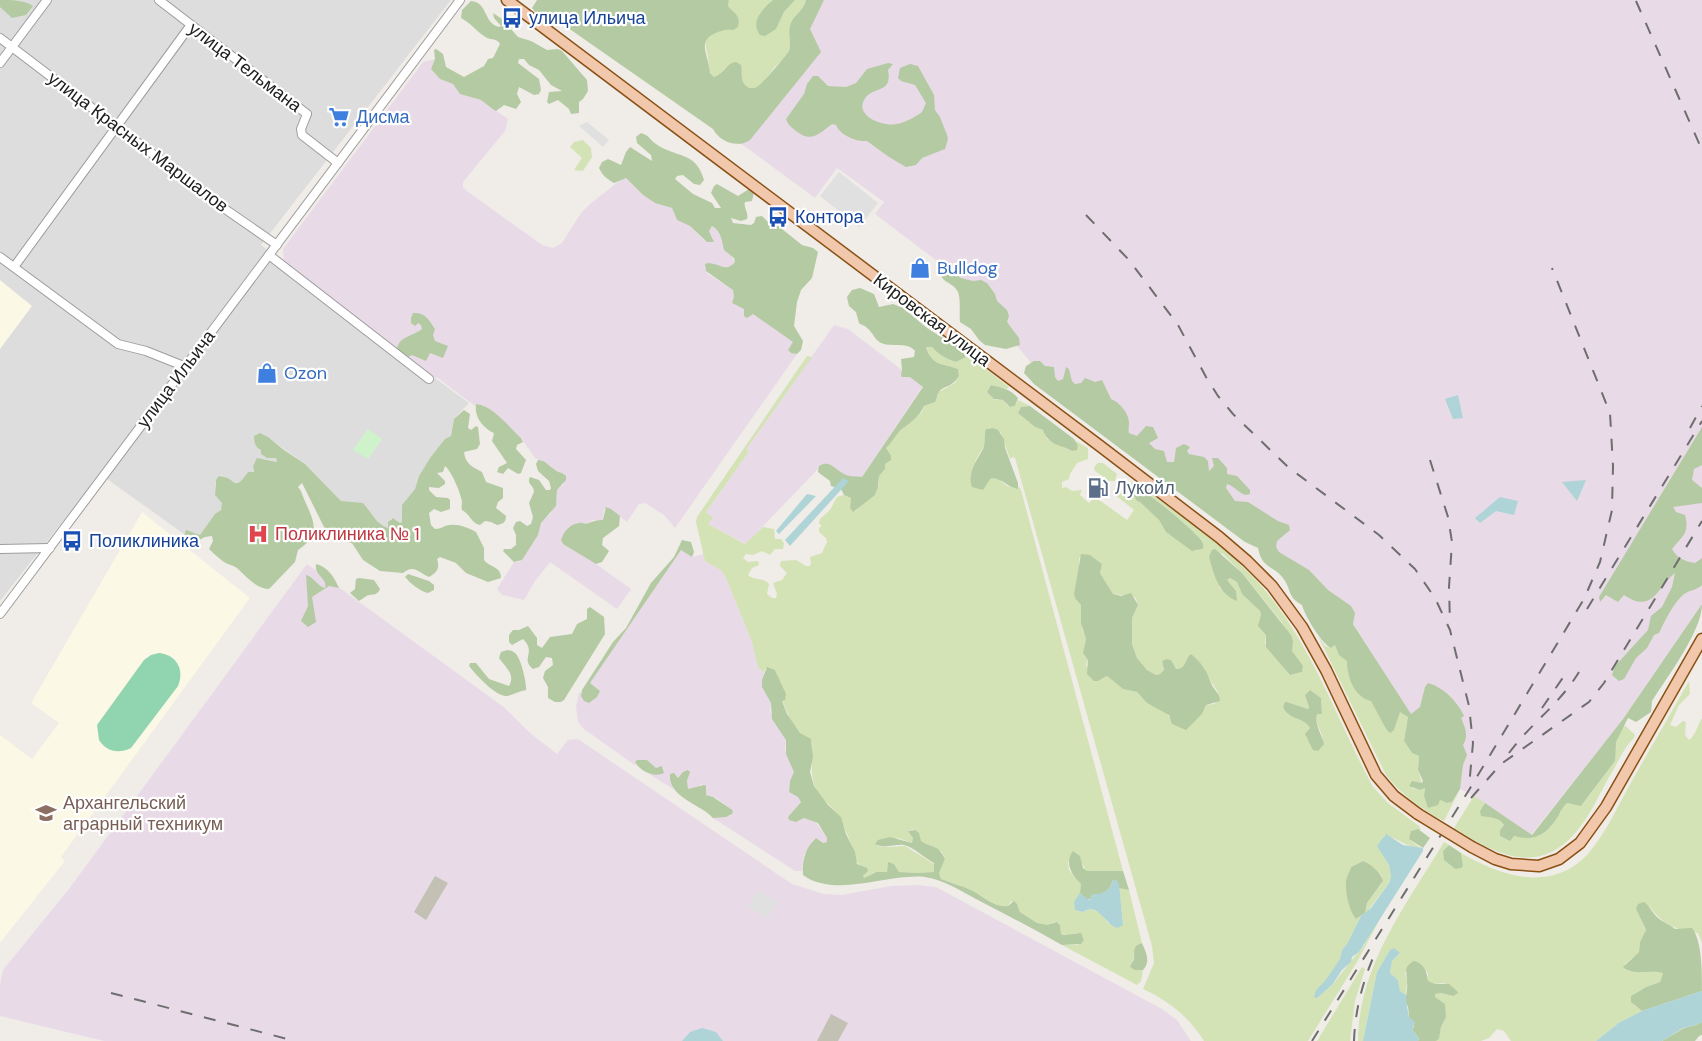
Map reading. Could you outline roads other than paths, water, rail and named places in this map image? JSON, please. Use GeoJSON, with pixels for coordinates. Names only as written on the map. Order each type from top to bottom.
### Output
{"type":"FeatureCollection","features":[{"type":"Feature","properties":{"kind":"main road","name":"Кировская улица"},"geometry":{"type":"LineString","coordinates":[[507,0],[1219,537],[1260,573],[1302,627],[1326,670],[1376,775],[1394,796],[1472,848],[1511,864],[1539,866],[1558,860],[1580,843],[1602,814],[1702,639]]}},
{"type":"Feature","properties":{"kind":"street"},"geometry":{"type":"LineString","coordinates":[[0,63],[47,0]]}},
{"type":"Feature","properties":{"kind":"street","name":"улица Тельмана"},"geometry":{"type":"LineString","coordinates":[[159,0],[307,114],[301,129],[302,135],[338,163]]}},
{"type":"Feature","properties":{"kind":"street","name":"улица Ильича"},"geometry":{"type":"LineString","coordinates":[[0,614],[460,0]]}},
{"type":"Feature","properties":{"kind":"street"},"geometry":{"type":"LineString","coordinates":[[14,267],[190,26]]}},
{"type":"Feature","properties":{"kind":"street","name":"улица Красных Маршалов"},"geometry":{"type":"LineString","coordinates":[[0,38],[225,208],[277,244]]}},
{"type":"Feature","properties":{"kind":"street"},"geometry":{"type":"LineString","coordinates":[[269,255],[429,379]]}},
{"type":"Feature","properties":{"kind":"street"},"geometry":{"type":"LineString","coordinates":[[0,257],[118,344],[146,351],[186,367]]}},
{"type":"Feature","properties":{"kind":"street"},"geometry":{"type":"LineString","coordinates":[[0,549],[50,548]]}},
{"type":"Feature","properties":{"kind":"water"},"geometry":{"type":"Polygon","coordinates":[[[1458,395],[1463,418],[1453,419],[1445,399],[1458,395]]]}},
{"type":"Feature","properties":{"kind":"water"},"geometry":{"type":"Polygon","coordinates":[[[843,478],[849,481],[790,546],[785,540],[843,478]]]}},
{"type":"Feature","properties":{"kind":"water"},"geometry":{"type":"Polygon","coordinates":[[[1586,480],[1577,501],[1562,482],[1586,480]]]}},
{"type":"Feature","properties":{"kind":"water"},"geometry":{"type":"Polygon","coordinates":[[[807,494],[816,496],[779,534],[776,531],[807,494]]]}},
{"type":"Feature","properties":{"kind":"water"},"geometry":{"type":"Polygon","coordinates":[[[1500,497],[1518,501],[1514,515],[1496,511],[1480,523],[1475,518],[1500,497]]]}},
{"type":"Feature","properties":{"kind":"water"},"geometry":{"type":"Polygon","coordinates":[[[1386,834],[1403,845],[1423,848],[1423,851],[1359,952],[1352,957],[1351,962],[1342,970],[1332,985],[1317,998],[1314,997],[1316,990],[1340,959],[1342,950],[1361,916],[1371,908],[1389,883],[1391,876],[1389,865],[1377,846],[1386,834]]]}},
{"type":"Feature","properties":{"kind":"water"},"geometry":{"type":"Polygon","coordinates":[[[1113,880],[1119,884],[1123,925],[1118,928],[1113,926],[1093,909],[1083,912],[1075,910],[1074,902],[1080,893],[1089,900],[1093,894],[1106,892],[1113,880]]]}},
{"type":"Feature","properties":{"kind":"water"},"geometry":{"type":"Polygon","coordinates":[[[1394,948],[1400,953],[1392,961],[1390,973],[1398,980],[1400,991],[1406,995],[1409,1017],[1415,1022],[1412,1030],[1419,1038],[1418,1041],[1363,1041],[1377,972],[1390,950],[1394,948]]]}},
{"type":"Feature","properties":{"kind":"water"},"geometry":{"type":"Polygon","coordinates":[[[1702,991],[1702,1022],[1696,1025],[1683,1028],[1662,1041],[1596,1041],[1620,1022],[1642,1011],[1702,991]]]}},
{"type":"Feature","properties":{"kind":"water"},"geometry":{"type":"Polygon","coordinates":[[[702,1028],[716,1032],[723,1041],[682,1041],[690,1032],[702,1028]]]}},
{"type":"Feature","properties":{"kind":"railway"},"geometry":{"type":"LineString","coordinates":[[1636,1],[1702,150]]}},
{"type":"Feature","properties":{"kind":"railway"},"geometry":{"type":"LineString","coordinates":[[1086,215],[1129,260],[1178,325],[1206,377],[1233,414],[1288,467],[1379,535],[1415,569],[1435,598],[1450,630],[1469,706],[1473,743],[1469,787]]}},
{"type":"Feature","properties":{"kind":"railway"},"geometry":{"type":"LineString","coordinates":[[1312,1041],[1469,790],[1584,599],[1600,562],[1612,510],[1613,466],[1610,413],[1552,268]]}},
{"type":"Feature","properties":{"kind":"railway"},"geometry":{"type":"LineString","coordinates":[[1690,428],[1702,406]]}},
{"type":"Feature","properties":{"kind":"railway"},"geometry":{"type":"LineString","coordinates":[[1587,609],[1702,421]]}},
{"type":"Feature","properties":{"kind":"railway"},"geometry":{"type":"LineString","coordinates":[[1430,460],[1448,517],[1452,542],[1449,587],[1450,624]]}},
{"type":"Feature","properties":{"kind":"railway"},"geometry":{"type":"LineString","coordinates":[[1471,798],[1501,764],[1589,702],[1604,683],[1702,521]]}},
{"type":"Feature","properties":{"kind":"railway"},"geometry":{"type":"LineString","coordinates":[[1509,753],[1563,694],[1579,672]]}},
{"type":"Feature","properties":{"kind":"railway"},"geometry":{"type":"LineString","coordinates":[[1542,708],[1564,676]]}},
{"type":"Feature","properties":{"kind":"railway"},"geometry":{"type":"LineString","coordinates":[[1354,1041],[1360,995],[1376,951]]}},
{"type":"Feature","properties":{"kind":"railway"},"geometry":{"type":"LineString","coordinates":[[111,993],[295,1041]]}},
{"type":"Feature","properties":{"kind":"place","name":"улица Ильича"},"geometry":{"type":"Point","coordinates":[512,18]}},
{"type":"Feature","properties":{"kind":"place","name":"Дисма"},"geometry":{"type":"Point","coordinates":[339,117]}},
{"type":"Feature","properties":{"kind":"place","name":"Контора"},"geometry":{"type":"Point","coordinates":[778,217]}},
{"type":"Feature","properties":{"kind":"place","name":"Bulldog"},"geometry":{"type":"Point","coordinates":[920,268]}},
{"type":"Feature","properties":{"kind":"place","name":"Ozon"},"geometry":{"type":"Point","coordinates":[267,373]}},
{"type":"Feature","properties":{"kind":"place","name":"Лукойл"},"geometry":{"type":"Point","coordinates":[1098,488]}},
{"type":"Feature","properties":{"kind":"place","name":"Поликлиника № 1"},"geometry":{"type":"Point","coordinates":[258,534]}},
{"type":"Feature","properties":{"kind":"place","name":"Поликлиника"},"geometry":{"type":"Point","coordinates":[72,541]}},
{"type":"Feature","properties":{"kind":"place","name":"Архангельский аграрный техникум"},"geometry":{"type":"Point","coordinates":[46,813]}}]}
